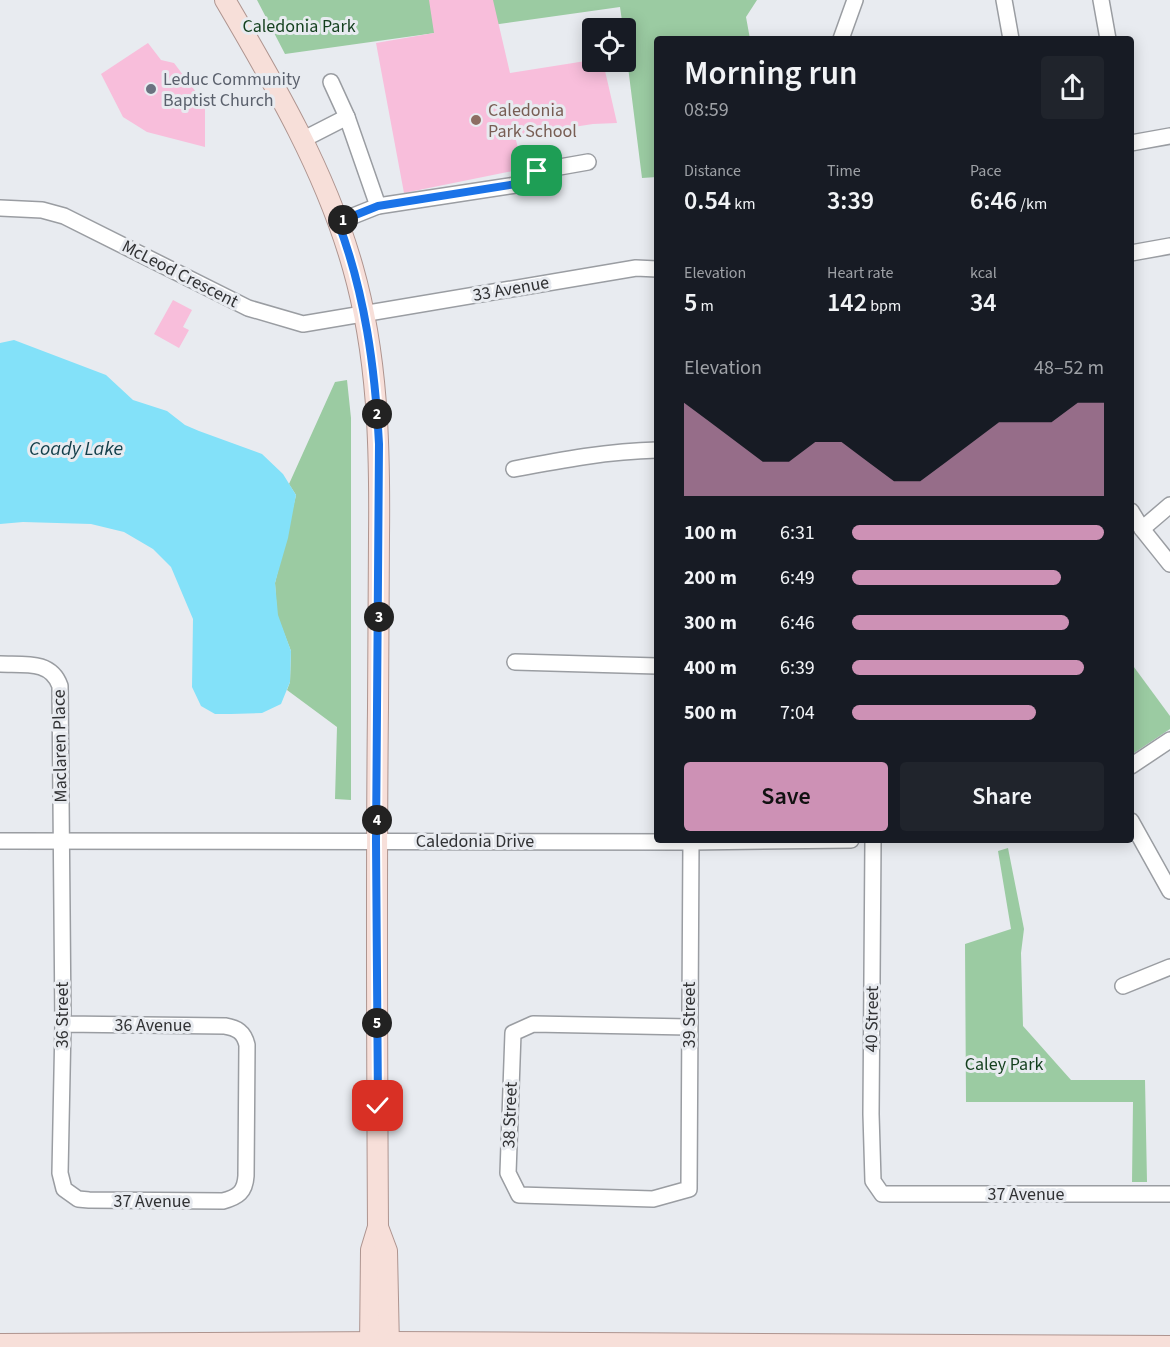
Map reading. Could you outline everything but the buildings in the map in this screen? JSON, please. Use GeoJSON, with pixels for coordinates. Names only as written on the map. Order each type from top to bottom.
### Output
{"type":"FeatureCollection","features":[{"type":"Feature","properties":{"kind":"main road"},"geometry":{"type":"LineString","coordinates":[[225,0],[277,89],[338,222],[353,268],[364,314],[376,384],[379,444],[376,841],[378,1227],[387,1251],[380,1345]]}},
{"type":"Feature","properties":{"kind":"main road"},"geometry":{"type":"LineString","coordinates":[[0,1344],[1170,1346]]}},
{"type":"Feature","properties":{"kind":"street"},"geometry":{"type":"LineString","coordinates":[[842,36],[855,0]]}},
{"type":"Feature","properties":{"kind":"street"},"geometry":{"type":"LineString","coordinates":[[1004,0],[1010,36]]}},
{"type":"Feature","properties":{"kind":"street"},"geometry":{"type":"LineString","coordinates":[[1101,0],[1107,36]]}},
{"type":"Feature","properties":{"kind":"street"},"geometry":{"type":"LineString","coordinates":[[331,82],[348,117],[378,206]]}},
{"type":"Feature","properties":{"kind":"street"},"geometry":{"type":"LineString","coordinates":[[302,140],[348,117]]}},
{"type":"Feature","properties":{"kind":"street"},"geometry":{"type":"LineString","coordinates":[[1134,142],[1170,136]]}},
{"type":"Feature","properties":{"kind":"street"},"geometry":{"type":"LineString","coordinates":[[338,222],[378,206],[516,184],[537,171],[588,162]]}},
{"type":"Feature","properties":{"kind":"street","name":"McLeod Crescent"},"geometry":{"type":"LineString","coordinates":[[0,208],[42,210],[64,216],[248,308],[303,324],[364,314]]}},
{"type":"Feature","properties":{"kind":"street"},"geometry":{"type":"LineString","coordinates":[[1134,252],[1170,246]]}},
{"type":"Feature","properties":{"kind":"street","name":"33 Avenue"},"geometry":{"type":"LineString","coordinates":[[364,314],[636,268],[654,269]]}},
{"type":"Feature","properties":{"kind":"street"},"geometry":{"type":"LineString","coordinates":[[514,469],[570,458],[654,450]]}},
{"type":"Feature","properties":{"kind":"street"},"geometry":{"type":"LineString","coordinates":[[1142,529],[1170,506]]}},
{"type":"Feature","properties":{"kind":"street"},"geometry":{"type":"LineString","coordinates":[[1134,516],[1170,564]]}},
{"type":"Feature","properties":{"kind":"street"},"geometry":{"type":"LineString","coordinates":[[515,662],[654,666]]}},
{"type":"Feature","properties":{"kind":"street","name":"Maclaren Place"},"geometry":{"type":"LineString","coordinates":[[0,664],[37,666],[49,669],[57,676],[60,686],[62,841]]}},
{"type":"Feature","properties":{"kind":"street"},"geometry":{"type":"LineString","coordinates":[[1134,764],[1170,740]]}},
{"type":"Feature","properties":{"kind":"street"},"geometry":{"type":"LineString","coordinates":[[1134,826],[1170,891]]}},
{"type":"Feature","properties":{"kind":"street","name":"Caledonia Drive"},"geometry":{"type":"LineString","coordinates":[[0,841],[654,841]]}},
{"type":"Feature","properties":{"kind":"street","name":"36 Street"},"geometry":{"type":"LineString","coordinates":[[62,841],[63,1024],[60,1173],[64,1189]]}},
{"type":"Feature","properties":{"kind":"street","name":"39 Street"},"geometry":{"type":"LineString","coordinates":[[519,1195],[653,1198],[689,1189],[691,843]]}},
{"type":"Feature","properties":{"kind":"street","name":"40 Street"},"geometry":{"type":"LineString","coordinates":[[873,843],[871,1114],[873,1181],[882,1194]]}},
{"type":"Feature","properties":{"kind":"street"},"geometry":{"type":"LineString","coordinates":[[1123,986],[1170,967]]}},
{"type":"Feature","properties":{"kind":"street","name":"36 Avenue"},"geometry":{"type":"LineString","coordinates":[[63,1024],[225,1026],[234,1027],[241,1032],[245,1036],[246,1045],[246,1176],[242,1193]]}},
{"type":"Feature","properties":{"kind":"street","name":"38 Street"},"geometry":{"type":"LineString","coordinates":[[519,1195],[508,1173],[513,1033],[533,1024],[689,1027]]}},
{"type":"Feature","properties":{"kind":"street","name":"37 Avenue"},"geometry":{"type":"LineString","coordinates":[[64,1189],[78,1199],[89,1200],[223,1201],[242,1193]]}},
{"type":"Feature","properties":{"kind":"street","name":"37 Avenue"},"geometry":{"type":"LineString","coordinates":[[882,1194],[1170,1194]]}},
{"type":"Feature","properties":{"kind":"green space","name":"Caledonia Park"},"geometry":{"type":"Polygon","coordinates":[[[257,0],[757,0],[746,17],[749,36],[654,36],[654,177],[642,178],[629,72],[636,72],[636,18],[622,18],[620,7],[285,54],[257,0]]]}},
{"type":"Feature","properties":{"kind":"green space"},"geometry":{"type":"Polygon","coordinates":[[[347,380],[351,418],[351,800],[335,799],[337,727],[287,690],[290,682],[291,651],[277,615],[275,583],[296,495],[289,484],[335,382],[347,380]]]}},
{"type":"Feature","properties":{"kind":"green space"},"geometry":{"type":"Polygon","coordinates":[[[1134,667],[1170,716],[1170,729],[1134,753],[1134,667]]]}},
{"type":"Feature","properties":{"kind":"green space","name":"Caley Park"},"geometry":{"type":"Polygon","coordinates":[[[1008,848],[1024,929],[1021,953],[1023,1026],[1071,1080],[1145,1080],[1147,1182],[1132,1182],[1133,1102],[966,1102],[965,944],[1011,929],[998,851],[1008,848]]]}},
{"type":"Feature","properties":{"kind":"water","name":"Coady Lake"},"geometry":{"type":"Polygon","coordinates":[[[14,340],[106,375],[133,400],[167,411],[185,425],[199,431],[262,454],[283,474],[296,495],[288,538],[275,583],[278,615],[291,651],[290,682],[281,704],[262,713],[231,714],[215,714],[201,706],[192,687],[193,619],[171,567],[153,549],[124,532],[91,524],[23,522],[0,524],[0,343],[14,340]]]}},
{"type":"Feature","properties":{"kind":"place","name":"Leduc Community Baptist Church"},"geometry":{"type":"Point","coordinates":[151,89]}},
{"type":"Feature","properties":{"kind":"place","name":"Caledonia Park School"},"geometry":{"type":"Point","coordinates":[476,120]}},
{"type":"Feature","properties":{"kind":"route"},"geometry":{"type":"LineString","coordinates":[[378,1106],[376,841],[379,444],[376,384],[364,314],[353,268],[338,222],[378,206],[516,184],[537,171]]}}]}
